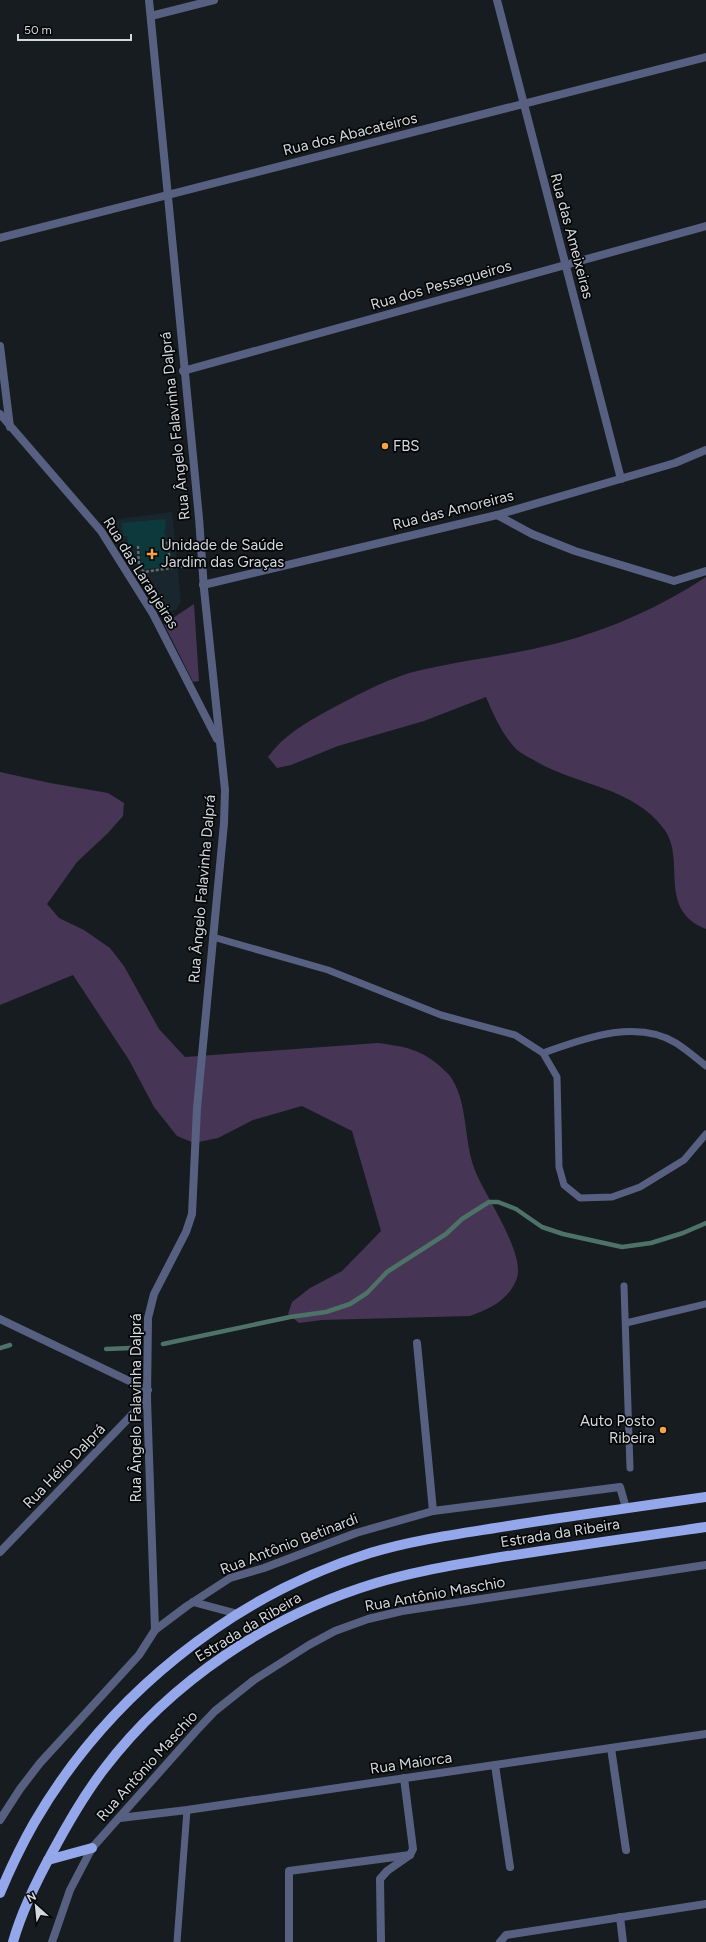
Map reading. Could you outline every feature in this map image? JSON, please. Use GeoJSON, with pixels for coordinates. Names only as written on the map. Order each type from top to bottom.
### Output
{"type":"FeatureCollection","features":[{"type":"Feature","properties":{"kind":"main road","name":"Estrada da Ribeira"},"geometry":{"type":"LineString","coordinates":[[0,1893],[34,1822],[65,1776],[94,1737],[126,1703],[164,1667],[196,1641],[238,1614],[296,1582],[369,1553],[406,1544],[461,1534],[706,1497]]}},
{"type":"Feature","properties":{"kind":"main road","name":"Estrada da Ribeira"},"geometry":{"type":"LineString","coordinates":[[13,1942],[27,1903],[48,1860],[86,1794],[104,1768],[144,1723],[186,1684],[232,1651],[311,1606],[376,1583],[429,1570],[706,1527]]}},
{"type":"Feature","properties":{"kind":"main road"},"geometry":{"type":"LineString","coordinates":[[48,1860],[92,1848]]}},
{"type":"Feature","properties":{"kind":"street","name":"Rua Ângelo Falavinha Dalprá"},"geometry":{"type":"LineString","coordinates":[[149,0],[203,584],[225,790],[224,823],[197,1108],[192,1214],[186,1232],[154,1294],[148,1318],[147,1399],[155,1630]]}},
{"type":"Feature","properties":{"kind":"street"},"geometry":{"type":"LineString","coordinates":[[151,16],[214,0]]}},
{"type":"Feature","properties":{"kind":"street","name":"Rua das Ameixeiras"},"geometry":{"type":"LineString","coordinates":[[497,0],[621,480]]}},
{"type":"Feature","properties":{"kind":"street","name":"Rua dos Abacateiros"},"geometry":{"type":"LineString","coordinates":[[0,238],[706,57]]}},
{"type":"Feature","properties":{"kind":"street","name":"Rua dos Pessegueiros"},"geometry":{"type":"LineString","coordinates":[[183,371],[706,226]]}},
{"type":"Feature","properties":{"kind":"street"},"geometry":{"type":"LineString","coordinates":[[0,346],[10,427]]}},
{"type":"Feature","properties":{"kind":"street","name":"Rua das Laranjeiras"},"geometry":{"type":"LineString","coordinates":[[0,414],[101,531],[153,614],[220,744]]}},
{"type":"Feature","properties":{"kind":"street","name":"Rua das Amoreiras"},"geometry":{"type":"LineString","coordinates":[[203,584],[497,515],[676,464],[706,450]]}},
{"type":"Feature","properties":{"kind":"street"},"geometry":{"type":"LineString","coordinates":[[497,515],[532,534],[575,551],[674,581],[706,571]]}},
{"type":"Feature","properties":{"kind":"street"},"geometry":{"type":"LineString","coordinates":[[0,1319],[148,1390]]}},
{"type":"Feature","properties":{"kind":"street"},"geometry":{"type":"LineString","coordinates":[[417,1343],[433,1511]]}},
{"type":"Feature","properties":{"kind":"street","name":"Rua Hélio Dalprá"},"geometry":{"type":"LineString","coordinates":[[0,1552],[147,1399]]}},
{"type":"Feature","properties":{"kind":"street","name":"Rua Antônio Betinardi"},"geometry":{"type":"LineString","coordinates":[[0,1820],[20,1789],[40,1763],[139,1655],[155,1630],[193,1602],[230,1578],[264,1568],[356,1533],[433,1511],[620,1487],[626,1508]]}},
{"type":"Feature","properties":{"kind":"street","name":"Rua Antônio Maschio"},"geometry":{"type":"LineString","coordinates":[[52,1942],[70,1890],[92,1848],[196,1731],[235,1694],[273,1667],[335,1631],[368,1619],[402,1611],[706,1565]]}},
{"type":"Feature","properties":{"kind":"street"},"geometry":{"type":"LineString","coordinates":[[193,1602],[238,1614]]}},
{"type":"Feature","properties":{"kind":"street","name":"Rua Maiorca"},"geometry":{"type":"LineString","coordinates":[[120,1818],[187,1810],[706,1734]]}},
{"type":"Feature","properties":{"kind":"street"},"geometry":{"type":"LineString","coordinates":[[611,1748],[626,1850]]}},
{"type":"Feature","properties":{"kind":"street"},"geometry":{"type":"LineString","coordinates":[[495,1765],[510,1866]]}},
{"type":"Feature","properties":{"kind":"street"},"geometry":{"type":"LineString","coordinates":[[380,1942],[380,1879],[387,1870],[410,1855],[413,1849],[404,1778]]}},
{"type":"Feature","properties":{"kind":"street"},"geometry":{"type":"LineString","coordinates":[[289,1942],[289,1871],[410,1855]]}},
{"type":"Feature","properties":{"kind":"street"},"geometry":{"type":"LineString","coordinates":[[500,1942],[506,1935],[706,1904]]}},
{"type":"Feature","properties":{"kind":"street"},"geometry":{"type":"LineString","coordinates":[[620,1917],[623,1942]]}},
{"type":"Feature","properties":{"kind":"lane"},"geometry":{"type":"LineString","coordinates":[[213,937],[328,970],[441,1015],[515,1035],[543,1054],[557,1077],[559,1167],[564,1185],[580,1198],[612,1197],[640,1187],[684,1160],[706,1134]]}},
{"type":"Feature","properties":{"kind":"lane"},"geometry":{"type":"LineString","coordinates":[[543,1054],[581,1040],[624,1031],[646,1032],[675,1043],[706,1066]]}},
{"type":"Feature","properties":{"kind":"lane"},"geometry":{"type":"LineString","coordinates":[[624,1286],[630,1468]]}},
{"type":"Feature","properties":{"kind":"lane"},"geometry":{"type":"LineString","coordinates":[[626,1323],[706,1304]]}},
{"type":"Feature","properties":{"kind":"lane"},"geometry":{"type":"LineString","coordinates":[[177,1942],[187,1810]]}},
{"type":"Feature","properties":{"kind":"path"},"geometry":{"type":"LineString","coordinates":[[170,568],[167,543],[200,540]]}},
{"type":"Feature","properties":{"kind":"path"},"geometry":{"type":"LineString","coordinates":[[138,546],[141,570],[144,572],[202,563]]}},
{"type":"Feature","properties":{"kind":"shaded area","name":"Unidade de Saúde Jardim das Graças"},"geometry":{"type":"Polygon","coordinates":[[[172,512],[181,602],[176,610],[167,613],[158,607],[146,579],[103,521],[172,512]]]}},
{"type":"Feature","properties":{"kind":"shaded area"},"geometry":{"type":"Polygon","coordinates":[[[706,577],[706,929],[691,920],[682,909],[677,897],[673,855],[670,841],[664,829],[651,815],[637,804],[621,796],[553,770],[518,751],[502,731],[486,697],[424,721],[338,746],[291,765],[277,768],[268,757],[281,742],[302,725],[347,700],[388,681],[409,673],[558,643],[597,631],[635,616],[671,598],[706,577]]]}},
{"type":"Feature","properties":{"kind":"shaded area"},"geometry":{"type":"Polygon","coordinates":[[[194,604],[199,681],[193,682],[164,624],[194,604]]]}},
{"type":"Feature","properties":{"kind":"shaded area"},"geometry":{"type":"Polygon","coordinates":[[[0,772],[50,783],[108,793],[124,803],[123,816],[107,834],[77,862],[47,904],[59,918],[84,930],[110,948],[124,966],[159,1029],[185,1057],[378,1043],[405,1047],[420,1053],[435,1062],[449,1075],[461,1101],[470,1151],[477,1175],[504,1226],[516,1255],[518,1268],[517,1278],[514,1286],[504,1298],[492,1307],[470,1316],[322,1320],[299,1323],[288,1314],[292,1302],[310,1288],[342,1271],[381,1231],[352,1131],[302,1106],[253,1120],[218,1138],[194,1143],[177,1136],[154,1107],[129,1060],[73,975],[0,1005],[0,772]]]}},
{"type":"Feature","properties":{"kind":"building"},"geometry":{"type":"Polygon","coordinates":[[[165,519],[166,529],[164,530],[169,566],[144,569],[143,565],[141,565],[140,546],[129,547],[127,536],[123,536],[122,523],[165,519]]]}},
{"type":"Feature","properties":{"kind":"waterway"},"geometry":{"type":"LineString","coordinates":[[163,1344],[290,1317],[326,1312],[350,1304],[367,1293],[387,1272],[446,1234],[462,1219],[489,1202],[498,1202],[516,1209],[542,1227],[563,1234],[622,1247],[651,1243],[683,1233],[706,1223]]}},
{"type":"Feature","properties":{"kind":"waterway"},"geometry":{"type":"LineString","coordinates":[[0,1348],[10,1345]]}},
{"type":"Feature","properties":{"kind":"waterway"},"geometry":{"type":"LineString","coordinates":[[106,1349],[132,1348]]}},
{"type":"Feature","properties":{"kind":"place","name":"FBS"},"geometry":{"type":"Point","coordinates":[385,446]}},
{"type":"Feature","properties":{"kind":"place","name":"Unidade de Saúde Jardim das Graças"},"geometry":{"type":"Point","coordinates":[152,554]}},
{"type":"Feature","properties":{"kind":"place","name":"Auto Posto Ribeira"},"geometry":{"type":"Point","coordinates":[663,1430]}}]}
